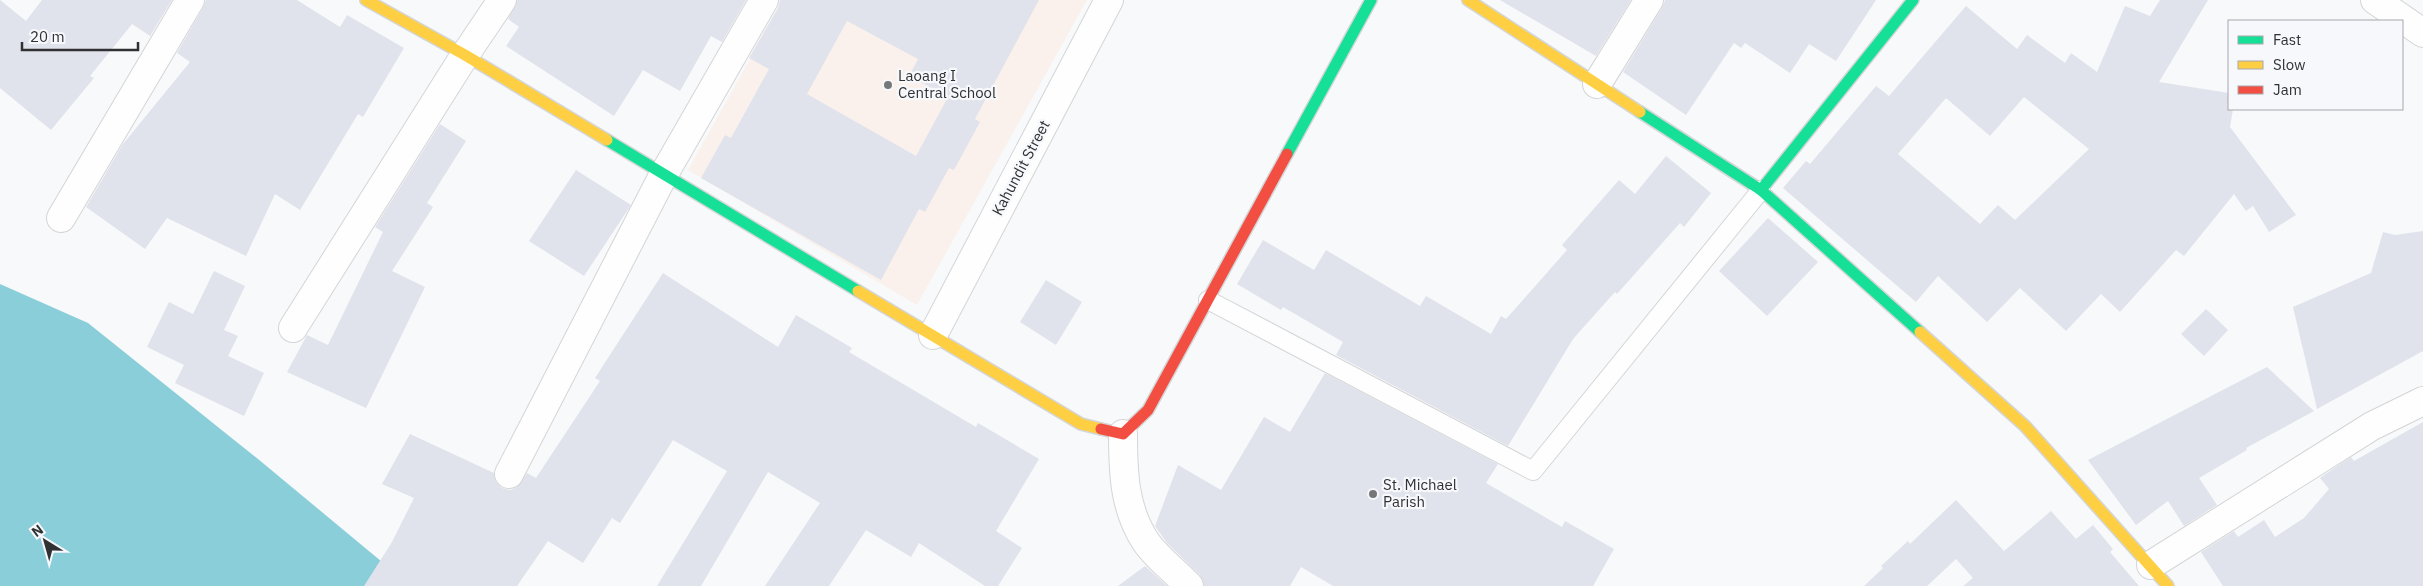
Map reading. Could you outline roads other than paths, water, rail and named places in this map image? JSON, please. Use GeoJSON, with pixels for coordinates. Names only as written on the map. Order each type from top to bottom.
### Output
{"type":"FeatureCollection","features":[{"type":"Feature","properties":{"kind":"street"},"geometry":{"type":"LineString","coordinates":[[61,218],[190,0]]}},
{"type":"Feature","properties":{"kind":"street"},"geometry":{"type":"LineString","coordinates":[[366,0],[464,55],[1082,424],[1123,434]]}},
{"type":"Feature","properties":{"kind":"street"},"geometry":{"type":"LineString","coordinates":[[293,328],[464,55],[502,0]]}},
{"type":"Feature","properties":{"kind":"street"},"geometry":{"type":"LineString","coordinates":[[509,474],[664,174],[764,0]]}},
{"type":"Feature","properties":{"kind":"street","name":"Kahundit Street"},"geometry":{"type":"LineString","coordinates":[[933,336],[1109,0]]}},
{"type":"Feature","properties":{"kind":"street"},"geometry":{"type":"LineString","coordinates":[[1189,586],[1146,542],[1134,517],[1124,483],[1123,434],[1148,410],[1371,0]]}},
{"type":"Feature","properties":{"kind":"street"},"geometry":{"type":"LineString","coordinates":[[1468,0],[1761,190],[2025,426],[2152,565],[2168,586]]}},
{"type":"Feature","properties":{"kind":"street"},"geometry":{"type":"LineString","coordinates":[[1597,84],[1649,0]]}},
{"type":"Feature","properties":{"kind":"street"},"geometry":{"type":"LineString","coordinates":[[1761,190],[1913,0]]}},
{"type":"Feature","properties":{"kind":"street"},"geometry":{"type":"LineString","coordinates":[[2376,0],[2423,33]]}},
{"type":"Feature","properties":{"kind":"street"},"geometry":{"type":"LineString","coordinates":[[2152,565],[2372,426],[2423,401]]}},
{"type":"Feature","properties":{"kind":"lane"},"geometry":{"type":"LineString","coordinates":[[1208,300],[1533,471],[1761,190]]}},
{"type":"Feature","properties":{"kind":"water"},"geometry":{"type":"Polygon","coordinates":[[[0,284],[88,323],[258,459],[411,586],[0,586],[0,284]]]}},
{"type":"Feature","properties":{"kind":"place","name":"Laoang I Central School"},"geometry":{"type":"Point","coordinates":[888,85]}},
{"type":"Feature","properties":{"kind":"place","name":"St. Michael Parish"},"geometry":{"type":"Point","coordinates":[1373,494]}}]}
